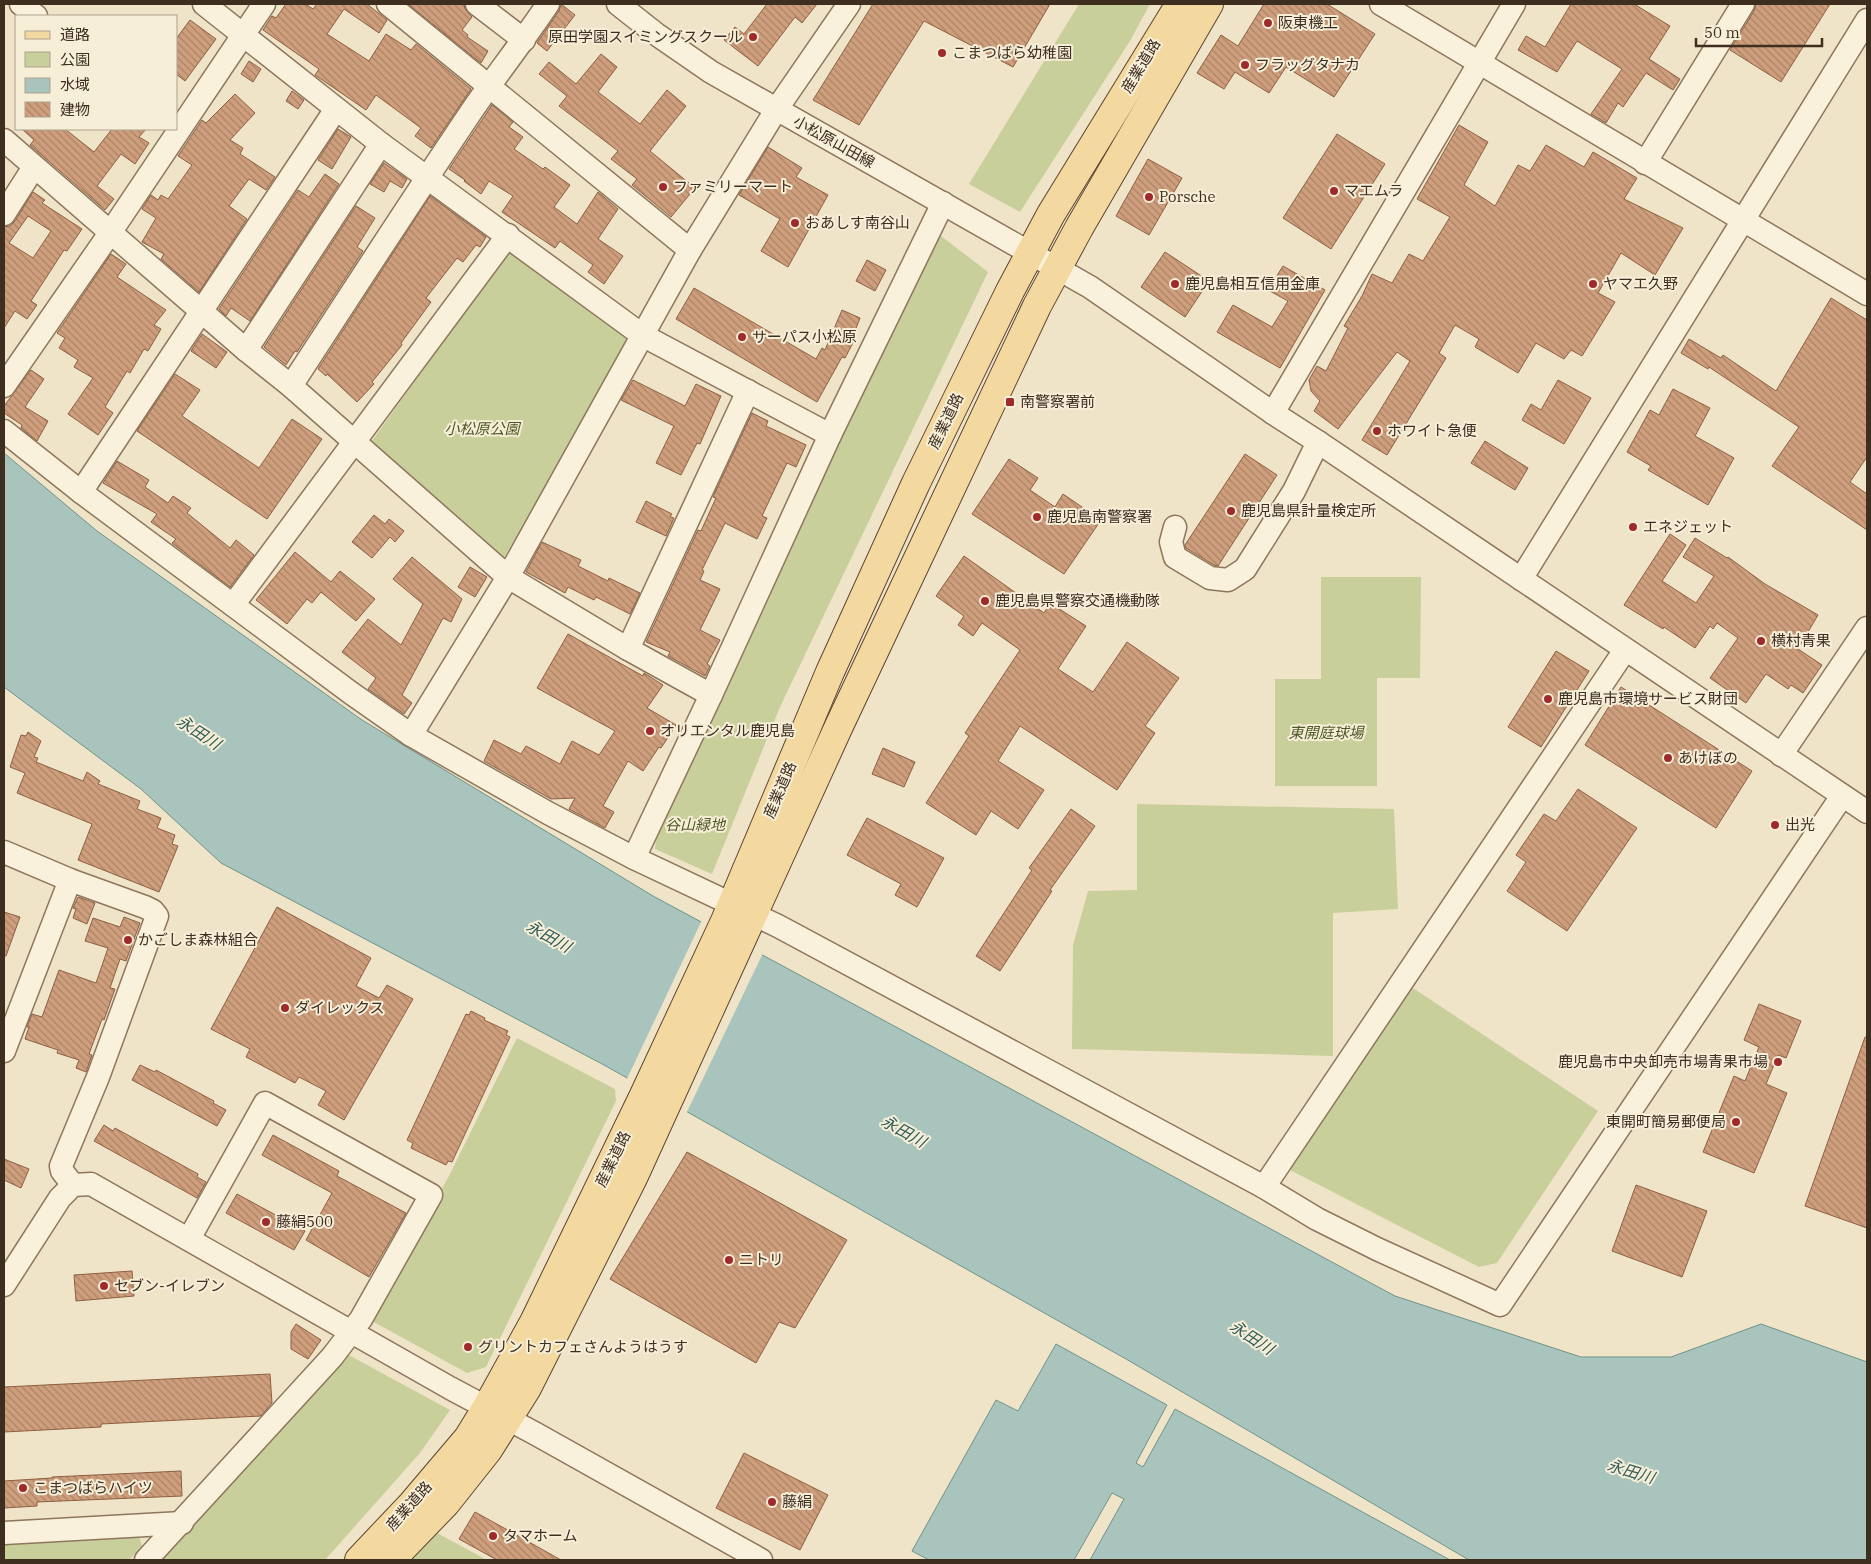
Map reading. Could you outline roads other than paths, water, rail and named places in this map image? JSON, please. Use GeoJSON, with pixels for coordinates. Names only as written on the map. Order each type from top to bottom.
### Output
{"type":"FeatureCollection","features":[{"type":"Feature","properties":{"kind":"main road","name":"産業道路"},"geometry":{"type":"LineString","coordinates":[[738,918],[830,672],[916,483],[1005,300],[1051,214],[1180,4]]}},
{"type":"Feature","properties":{"kind":"main road","name":"産業道路"},"geometry":{"type":"LineString","coordinates":[[392,1560],[446,1503],[488,1450],[497,1413],[534,1322],[654,1103],[738,918],[852,699],[1033,315],[1079,228],[1210,4]]}},
{"type":"Feature","properties":{"kind":"main road","name":"産業道路"},"geometry":{"type":"LineString","coordinates":[[359,1560],[412,1504],[462,1446],[497,1413]]}},
{"type":"Feature","properties":{"kind":"street"},"geometry":{"type":"LineString","coordinates":[[21,4],[35,15]]}},
{"type":"Feature","properties":{"kind":"street"},"geometry":{"type":"LineString","coordinates":[[204,4],[380,144],[508,235],[642,335],[830,435]]}},
{"type":"Feature","properties":{"kind":"street"},"geometry":{"type":"LineString","coordinates":[[178,123],[264,4]]}},
{"type":"Feature","properties":{"kind":"street"},"geometry":{"type":"LineString","coordinates":[[388,4],[690,250]]}},
{"type":"Feature","properties":{"kind":"street"},"geometry":{"type":"LineString","coordinates":[[477,4],[524,40]]}},
{"type":"Feature","properties":{"kind":"street"},"geometry":{"type":"LineString","coordinates":[[291,386],[488,87],[524,40],[548,4]]}},
{"type":"Feature","properties":{"kind":"street","name":"小松原山田線"},"geometry":{"type":"LineString","coordinates":[[618,4],[656,34],[711,72],[1090,287],[1272,413],[1318,442],[1867,812]]}},
{"type":"Feature","properties":{"kind":"street"},"geometry":{"type":"LineString","coordinates":[[411,735],[508,577],[690,250],[776,110],[849,4]]}},
{"type":"Feature","properties":{"kind":"street"},"geometry":{"type":"LineString","coordinates":[[1381,4],[1867,294]]}},
{"type":"Feature","properties":{"kind":"street"},"geometry":{"type":"LineString","coordinates":[[1272,413],[1514,4]]}},
{"type":"Feature","properties":{"kind":"street"},"geometry":{"type":"LineString","coordinates":[[1645,163],[1743,4]]}},
{"type":"Feature","properties":{"kind":"street"},"geometry":{"type":"LineString","coordinates":[[1521,579],[1867,20]]}},
{"type":"Feature","properties":{"kind":"street"},"geometry":{"type":"LineString","coordinates":[[81,492],[336,109]]}},
{"type":"Feature","properties":{"kind":"street"},"geometry":{"type":"LineString","coordinates":[[4,386],[110,233],[172,131]]}},
{"type":"Feature","properties":{"kind":"street"},"geometry":{"type":"LineString","coordinates":[[4,140],[200,311],[291,386],[508,577],[628,649],[711,695]]}},
{"type":"Feature","properties":{"kind":"street"},"geometry":{"type":"LineString","coordinates":[[246,350],[380,144]]}},
{"type":"Feature","properties":{"kind":"street"},"geometry":{"type":"LineString","coordinates":[[4,214],[34,167]]}},
{"type":"Feature","properties":{"kind":"street"},"geometry":{"type":"LineString","coordinates":[[634,858],[830,435],[943,203]]}},
{"type":"Feature","properties":{"kind":"street"},"geometry":{"type":"LineString","coordinates":[[233,605],[508,235]]}},
{"type":"Feature","properties":{"kind":"street"},"geometry":{"type":"LineString","coordinates":[[628,649],[748,391]]}},
{"type":"Feature","properties":{"kind":"street"},"geometry":{"type":"LineString","coordinates":[[4,431],[81,492],[351,693],[411,735],[548,813],[634,858],[738,918],[801,938],[1264,1187],[1317,1219],[1377,1250],[1500,1304],[1842,796]]}},
{"type":"Feature","properties":{"kind":"street"},"geometry":{"type":"LineString","coordinates":[[1175,527],[1171,542],[1175,557],[1210,578],[1228,580],[1245,570],[1294,491],[1318,442]]}},
{"type":"Feature","properties":{"kind":"street"},"geometry":{"type":"LineString","coordinates":[[1781,755],[1867,628]]}},
{"type":"Feature","properties":{"kind":"street"},"geometry":{"type":"LineString","coordinates":[[1264,1187],[1625,650]]}},
{"type":"Feature","properties":{"kind":"street"},"geometry":{"type":"LineString","coordinates":[[4,852],[70,880],[145,907],[153,911],[157,916],[98,1077],[61,1166],[62,1171],[73,1185]]}},
{"type":"Feature","properties":{"kind":"street"},"geometry":{"type":"LineString","coordinates":[[4,1051],[70,880]]}},
{"type":"Feature","properties":{"kind":"street"},"geometry":{"type":"LineString","coordinates":[[146,1560],[182,1523],[332,1357],[361,1318],[431,1195],[265,1103],[189,1238]]}},
{"type":"Feature","properties":{"kind":"street"},"geometry":{"type":"LineString","coordinates":[[4,1283],[60,1198],[73,1185],[91,1184],[189,1238],[350,1332],[761,1560]]}},
{"type":"Feature","properties":{"kind":"street"},"geometry":{"type":"LineString","coordinates":[[4,1533],[182,1523]]}},
{"type":"Feature","properties":{"kind":"water","name":"永田川"},"geometry":{"type":"Polygon","coordinates":[[[4,453],[97,531],[362,720],[653,896],[1395,1296],[1581,1357],[1671,1357],[1761,1324],[1867,1362],[1867,1560],[1469,1560],[1126,1359],[604,1065],[221,863],[141,789],[4,687],[4,453]]]}},
{"type":"Feature","properties":{"kind":"water"},"geometry":{"type":"Polygon","coordinates":[[[1056,1344],[1167,1405],[1136,1463],[1143,1467],[1175,1409],[1450,1560],[1090,1560],[1124,1499],[1112,1493],[1074,1560],[929,1560],[912,1551],[996,1400],[1018,1411],[1056,1344]]]}},
{"type":"Feature","properties":{"kind":"place","name":"阪東機工"},"geometry":{"type":"Point","coordinates":[1268,23]}},
{"type":"Feature","properties":{"kind":"place","name":"原田学園スイミングスクール"},"geometry":{"type":"Point","coordinates":[753,37]}},
{"type":"Feature","properties":{"kind":"place","name":"こまつばら幼稚園"},"geometry":{"type":"Point","coordinates":[942,53]}},
{"type":"Feature","properties":{"kind":"place","name":"フラッグタナカ"},"geometry":{"type":"Point","coordinates":[1245,65]}},
{"type":"Feature","properties":{"kind":"place","name":"ファミリーマート"},"geometry":{"type":"Point","coordinates":[663,187]}},
{"type":"Feature","properties":{"kind":"place","name":"マエムラ"},"geometry":{"type":"Point","coordinates":[1334,191]}},
{"type":"Feature","properties":{"kind":"place","name":"Porsche"},"geometry":{"type":"Point","coordinates":[1149,197]}},
{"type":"Feature","properties":{"kind":"place","name":"おあしす南谷山"},"geometry":{"type":"Point","coordinates":[795,223]}},
{"type":"Feature","properties":{"kind":"place","name":"鹿児島相互信用金庫"},"geometry":{"type":"Point","coordinates":[1175,284]}},
{"type":"Feature","properties":{"kind":"place","name":"ヤマエ久野"},"geometry":{"type":"Point","coordinates":[1593,284]}},
{"type":"Feature","properties":{"kind":"place","name":"サーパス小松原"},"geometry":{"type":"Point","coordinates":[742,337]}},
{"type":"Feature","properties":{"kind":"place","name":"南警察署前"},"geometry":{"type":"Point","coordinates":[1010,402]}},
{"type":"Feature","properties":{"kind":"place","name":"ホワイト急便"},"geometry":{"type":"Point","coordinates":[1377,431]}},
{"type":"Feature","properties":{"kind":"place","name":"鹿児島県計量検定所"},"geometry":{"type":"Point","coordinates":[1231,511]}},
{"type":"Feature","properties":{"kind":"place","name":"鹿児島南警察署"},"geometry":{"type":"Point","coordinates":[1037,517]}},
{"type":"Feature","properties":{"kind":"place","name":"エネジェット"},"geometry":{"type":"Point","coordinates":[1633,527]}},
{"type":"Feature","properties":{"kind":"place","name":"鹿児島県警察交通機動隊"},"geometry":{"type":"Point","coordinates":[985,601]}},
{"type":"Feature","properties":{"kind":"place","name":"横村青果"},"geometry":{"type":"Point","coordinates":[1761,641]}},
{"type":"Feature","properties":{"kind":"place","name":"鹿児島市環境サービス財団"},"geometry":{"type":"Point","coordinates":[1548,699]}},
{"type":"Feature","properties":{"kind":"place","name":"オリエンタル鹿児島"},"geometry":{"type":"Point","coordinates":[650,731]}},
{"type":"Feature","properties":{"kind":"place","name":"あけぼの"},"geometry":{"type":"Point","coordinates":[1668,758]}},
{"type":"Feature","properties":{"kind":"place","name":"出光"},"geometry":{"type":"Point","coordinates":[1775,825]}},
{"type":"Feature","properties":{"kind":"place","name":"かごしま森林組合"},"geometry":{"type":"Point","coordinates":[128,940]}},
{"type":"Feature","properties":{"kind":"place","name":"ダイレックス"},"geometry":{"type":"Point","coordinates":[285,1008]}},
{"type":"Feature","properties":{"kind":"place","name":"鹿児島市中央卸売市場青果市場"},"geometry":{"type":"Point","coordinates":[1778,1062]}},
{"type":"Feature","properties":{"kind":"place","name":"東開町簡易郵便局"},"geometry":{"type":"Point","coordinates":[1736,1122]}},
{"type":"Feature","properties":{"kind":"place","name":"藤絹500"},"geometry":{"type":"Point","coordinates":[266,1222]}},
{"type":"Feature","properties":{"kind":"place","name":"ニトリ"},"geometry":{"type":"Point","coordinates":[729,1260]}},
{"type":"Feature","properties":{"kind":"place","name":"セブン-イレブン"},"geometry":{"type":"Point","coordinates":[104,1286]}},
{"type":"Feature","properties":{"kind":"place","name":"グリントカフェさんようはうす"},"geometry":{"type":"Point","coordinates":[468,1347]}},
{"type":"Feature","properties":{"kind":"place","name":"こまつばらハイツ"},"geometry":{"type":"Point","coordinates":[23,1488]}},
{"type":"Feature","properties":{"kind":"place","name":"藤絹"},"geometry":{"type":"Point","coordinates":[772,1502]}},
{"type":"Feature","properties":{"kind":"place","name":"タマホーム"},"geometry":{"type":"Point","coordinates":[493,1536]}},
{"type":"Feature","properties":{"kind":"park label","name":"小松原公園"},"geometry":{"type":"Point","coordinates":[482,429]}},
{"type":"Feature","properties":{"kind":"park label","name":"東開庭球場"},"geometry":{"type":"Point","coordinates":[1326,733]}},
{"type":"Feature","properties":{"kind":"park label","name":"谷山緑地"},"geometry":{"type":"Point","coordinates":[695,825]}}]}
